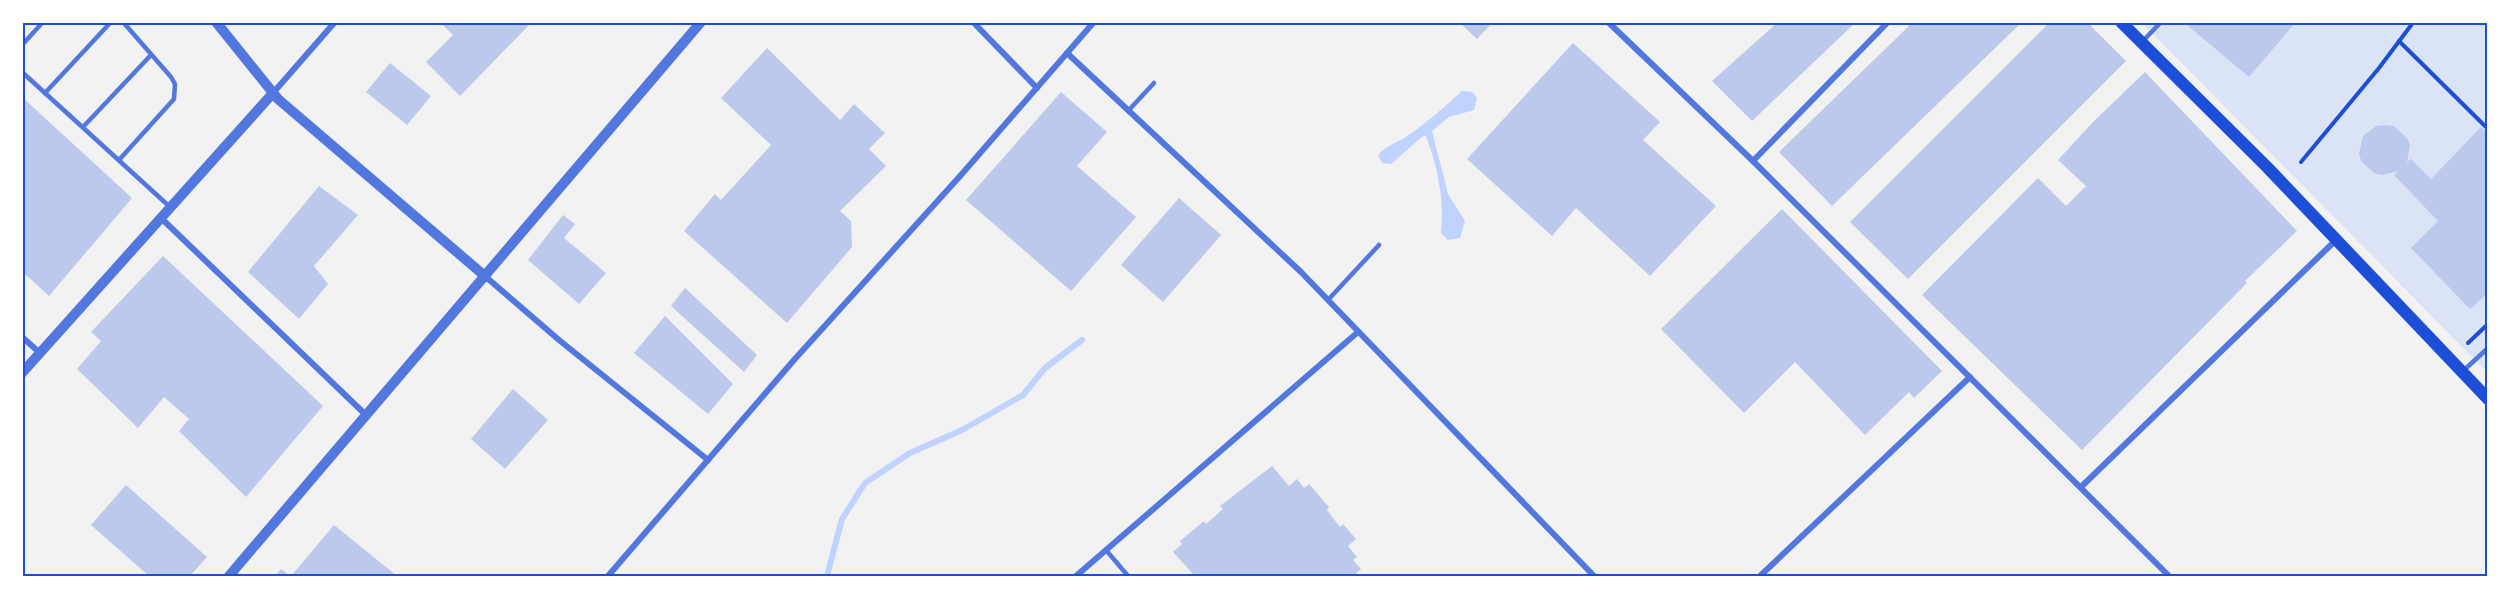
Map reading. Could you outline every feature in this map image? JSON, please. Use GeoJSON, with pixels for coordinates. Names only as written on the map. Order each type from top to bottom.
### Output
{"type":"FeatureCollection","features":[{"type":"Feature","properties":{"kind":"main road"},"geometry":{"type":"LineString","coordinates":[[2121,22],[2336,240],[2487,399]]}},
{"type":"Feature","properties":{"kind":"street"},"geometry":{"type":"LineString","coordinates":[[216,22],[273,93],[559,340],[708,460]]}},
{"type":"Feature","properties":{"kind":"street"},"geometry":{"type":"LineString","coordinates":[[22,373],[335,22]]}},
{"type":"Feature","properties":{"kind":"street"},"geometry":{"type":"LineString","coordinates":[[229,576],[701,22]]}},
{"type":"Feature","properties":{"kind":"street"},"geometry":{"type":"LineString","coordinates":[[973,22],[1037,88]]}},
{"type":"Feature","properties":{"kind":"street"},"geometry":{"type":"LineString","coordinates":[[608,576],[794,360],[1094,22]]}},
{"type":"Feature","properties":{"kind":"street"},"geometry":{"type":"LineString","coordinates":[[1608,22],[1753,161],[2169,576]]}},
{"type":"Feature","properties":{"kind":"street"},"geometry":{"type":"LineString","coordinates":[[1753,161],[1888,22]]}},
{"type":"Feature","properties":{"kind":"street"},"geometry":{"type":"LineString","coordinates":[[1067,53],[1301,272],[1594,576]]}},
{"type":"Feature","properties":{"kind":"street"},"geometry":{"type":"LineString","coordinates":[[161,218],[367,416]]}},
{"type":"Feature","properties":{"kind":"street"},"geometry":{"type":"LineString","coordinates":[[2081,487],[2336,240]]}},
{"type":"Feature","properties":{"kind":"street"},"geometry":{"type":"LineString","coordinates":[[1076,576],[1358,332]]}},
{"type":"Feature","properties":{"kind":"street"},"geometry":{"type":"LineString","coordinates":[[22,338],[40,353]]}},
{"type":"Feature","properties":{"kind":"street"},"geometry":{"type":"LineString","coordinates":[[1760,576],[1970,376]]}},
{"type":"Feature","properties":{"kind":"lane"},"geometry":{"type":"LineString","coordinates":[[22,45],[43,22]]}},
{"type":"Feature","properties":{"kind":"lane"},"geometry":{"type":"LineString","coordinates":[[45,93],[111,22]]}},
{"type":"Feature","properties":{"kind":"lane"},"geometry":{"type":"LineString","coordinates":[[119,160],[174,99],[175,84],[123,22]]}},
{"type":"Feature","properties":{"kind":"lane"},"geometry":{"type":"LineString","coordinates":[[2141,43],[2161,22]]}},
{"type":"Feature","properties":{"kind":"lane"},"geometry":{"type":"LineString","coordinates":[[83,128],[151,55]]}},
{"type":"Feature","properties":{"kind":"lane"},"geometry":{"type":"LineString","coordinates":[[22,72],[170,207]]}},
{"type":"Feature","properties":{"kind":"lane"},"geometry":{"type":"LineString","coordinates":[[1128,111],[1154,83]]}},
{"type":"Feature","properties":{"kind":"lane"},"geometry":{"type":"LineString","coordinates":[[1328,300],[1379,245]]}},
{"type":"Feature","properties":{"kind":"lane"},"geometry":{"type":"LineString","coordinates":[[2462,372],[2487,348]]}},
{"type":"Feature","properties":{"kind":"lane"},"geometry":{"type":"LineString","coordinates":[[1106,550],[1128,576]]}},
{"type":"Feature","properties":{"kind":"path"},"geometry":{"type":"LineString","coordinates":[[2301,162],[2412,24]]}},
{"type":"Feature","properties":{"kind":"path"},"geometry":{"type":"LineString","coordinates":[[2399,41],[2487,129]]}},
{"type":"Feature","properties":{"kind":"path"},"geometry":{"type":"LineString","coordinates":[[2468,343],[2487,324]]}},
{"type":"Feature","properties":{"kind":"shaded area"},"geometry":{"type":"Polygon","coordinates":[[[2142,23],[2487,23],[2487,372],[2142,23]]]}},
{"type":"Feature","properties":{"kind":"water"},"geometry":{"type":"Polygon","coordinates":[[[1462,91],[1472,92],[1477,98],[1474,110],[1449,117],[1432,131],[1448,194],[1465,221],[1460,238],[1448,240],[1441,233],[1442,209],[1439,184],[1426,136],[1423,136],[1391,164],[1382,163],[1378,155],[1421,126],[1462,91]]]}},
{"type":"Feature","properties":{"kind":"building"},"geometry":{"type":"Polygon","coordinates":[[[440,22],[529,22],[530,24],[460,96],[426,62],[453,35],[440,22]]]}},
{"type":"Feature","properties":{"kind":"building"},"geometry":{"type":"Polygon","coordinates":[[[1459,22],[1493,22],[1477,39],[1459,22]]]}},
{"type":"Feature","properties":{"kind":"building"},"geometry":{"type":"Polygon","coordinates":[[[1778,22],[1856,22],[1752,121],[1712,81],[1778,22]]]}},
{"type":"Feature","properties":{"kind":"building"},"geometry":{"type":"Polygon","coordinates":[[[1913,22],[2022,22],[1832,206],[1779,152],[1913,22]]]}},
{"type":"Feature","properties":{"kind":"building"},"geometry":{"type":"Polygon","coordinates":[[[2050,22],[2087,22],[2126,61],[1908,279],[1850,222],[2050,22]]]}},
{"type":"Feature","properties":{"kind":"building"},"geometry":{"type":"Polygon","coordinates":[[[2189,22],[2296,22],[2249,77],[2187,25],[2189,22]]]}},
{"type":"Feature","properties":{"kind":"building"},"geometry":{"type":"Polygon","coordinates":[[[1573,43],[1660,122],[1643,140],[1716,206],[1650,276],[1576,208],[1552,236],[1467,159],[1573,43]]]}},
{"type":"Feature","properties":{"kind":"building"},"geometry":{"type":"Polygon","coordinates":[[[767,48],[840,120],[854,104],[885,133],[869,149],[886,166],[840,211],[851,221],[852,247],[787,323],[684,231],[715,194],[721,200],[771,145],[721,98],[767,48]]]}},
{"type":"Feature","properties":{"kind":"building"},"geometry":{"type":"Polygon","coordinates":[[[390,63],[431,96],[407,125],[366,92],[390,63]]]}},
{"type":"Feature","properties":{"kind":"building"},"geometry":{"type":"Polygon","coordinates":[[[2145,72],[2297,231],[2245,281],[2247,283],[2082,450],[1922,295],[2038,178],[2066,206],[2086,186],[2058,160],[2093,122],[2145,72]]]}},
{"type":"Feature","properties":{"kind":"building"},"geometry":{"type":"Polygon","coordinates":[[[1061,92],[1107,132],[1077,166],[1136,217],[1071,291],[966,200],[1061,92]]]}},
{"type":"Feature","properties":{"kind":"building"},"geometry":{"type":"Polygon","coordinates":[[[22,97],[132,198],[49,296],[24,273],[22,275],[22,97]]]}},
{"type":"Feature","properties":{"kind":"building"},"geometry":{"type":"Polygon","coordinates":[[[2376,126],[2394,126],[2407,138],[2410,145],[2407,162],[2411,159],[2431,179],[2481,127],[2488,134],[2488,293],[2470,309],[2411,248],[2438,221],[2394,175],[2399,171],[2382,175],[2374,173],[2361,161],[2359,153],[2363,136],[2376,126]]]}},
{"type":"Feature","properties":{"kind":"building"},"geometry":{"type":"Polygon","coordinates":[[[319,186],[358,215],[314,266],[328,284],[299,319],[248,272],[319,186]]]}},
{"type":"Feature","properties":{"kind":"building"},"geometry":{"type":"Polygon","coordinates":[[[1179,198],[1221,235],[1163,302],[1121,265],[1179,198]]]}},
{"type":"Feature","properties":{"kind":"building"},"geometry":{"type":"Polygon","coordinates":[[[1782,209],[1942,371],[1914,398],[1909,392],[1865,435],[1795,362],[1744,413],[1661,329],[1782,209]]]}},
{"type":"Feature","properties":{"kind":"building"},"geometry":{"type":"Polygon","coordinates":[[[563,215],[575,224],[564,238],[606,273],[579,304],[528,260],[563,215]]]}},
{"type":"Feature","properties":{"kind":"building"},"geometry":{"type":"Polygon","coordinates":[[[163,256],[323,406],[246,497],[179,431],[189,419],[164,397],[138,428],[77,369],[101,341],[91,332],[163,256]]]}},
{"type":"Feature","properties":{"kind":"building"},"geometry":{"type":"Polygon","coordinates":[[[685,288],[757,355],[744,372],[671,306],[685,288]]]}},
{"type":"Feature","properties":{"kind":"building"},"geometry":{"type":"Polygon","coordinates":[[[665,316],[733,384],[708,414],[634,353],[665,316]]]}},
{"type":"Feature","properties":{"kind":"building"},"geometry":{"type":"Polygon","coordinates":[[[513,389],[548,420],[505,469],[471,439],[513,389]]]}},
{"type":"Feature","properties":{"kind":"building"},"geometry":{"type":"Polygon","coordinates":[[[1272,466],[1289,486],[1297,479],[1304,488],[1309,484],[1329,507],[1327,510],[1340,527],[1343,524],[1356,539],[1348,546],[1357,557],[1353,560],[1361,569],[1353,576],[1195,576],[1173,552],[1182,544],[1180,541],[1204,521],[1206,524],[1223,509],[1220,506],[1272,466]]]}},
{"type":"Feature","properties":{"kind":"building"},"geometry":{"type":"Polygon","coordinates":[[[126,485],[207,557],[190,576],[149,576],[91,525],[126,485]]]}},
{"type":"Feature","properties":{"kind":"building"},"geometry":{"type":"Polygon","coordinates":[[[334,525],[397,576],[291,576],[334,525]]]}},
{"type":"Feature","properties":{"kind":"building"},"geometry":{"type":"Polygon","coordinates":[[[281,569],[290,576],[275,576],[281,569]]]}},
{"type":"Feature","properties":{"kind":"waterway"},"geometry":{"type":"LineString","coordinates":[[827,576],[842,519],[865,483],[910,453],[962,430],[1023,395],[1045,368],[1082,340]]}}]}
